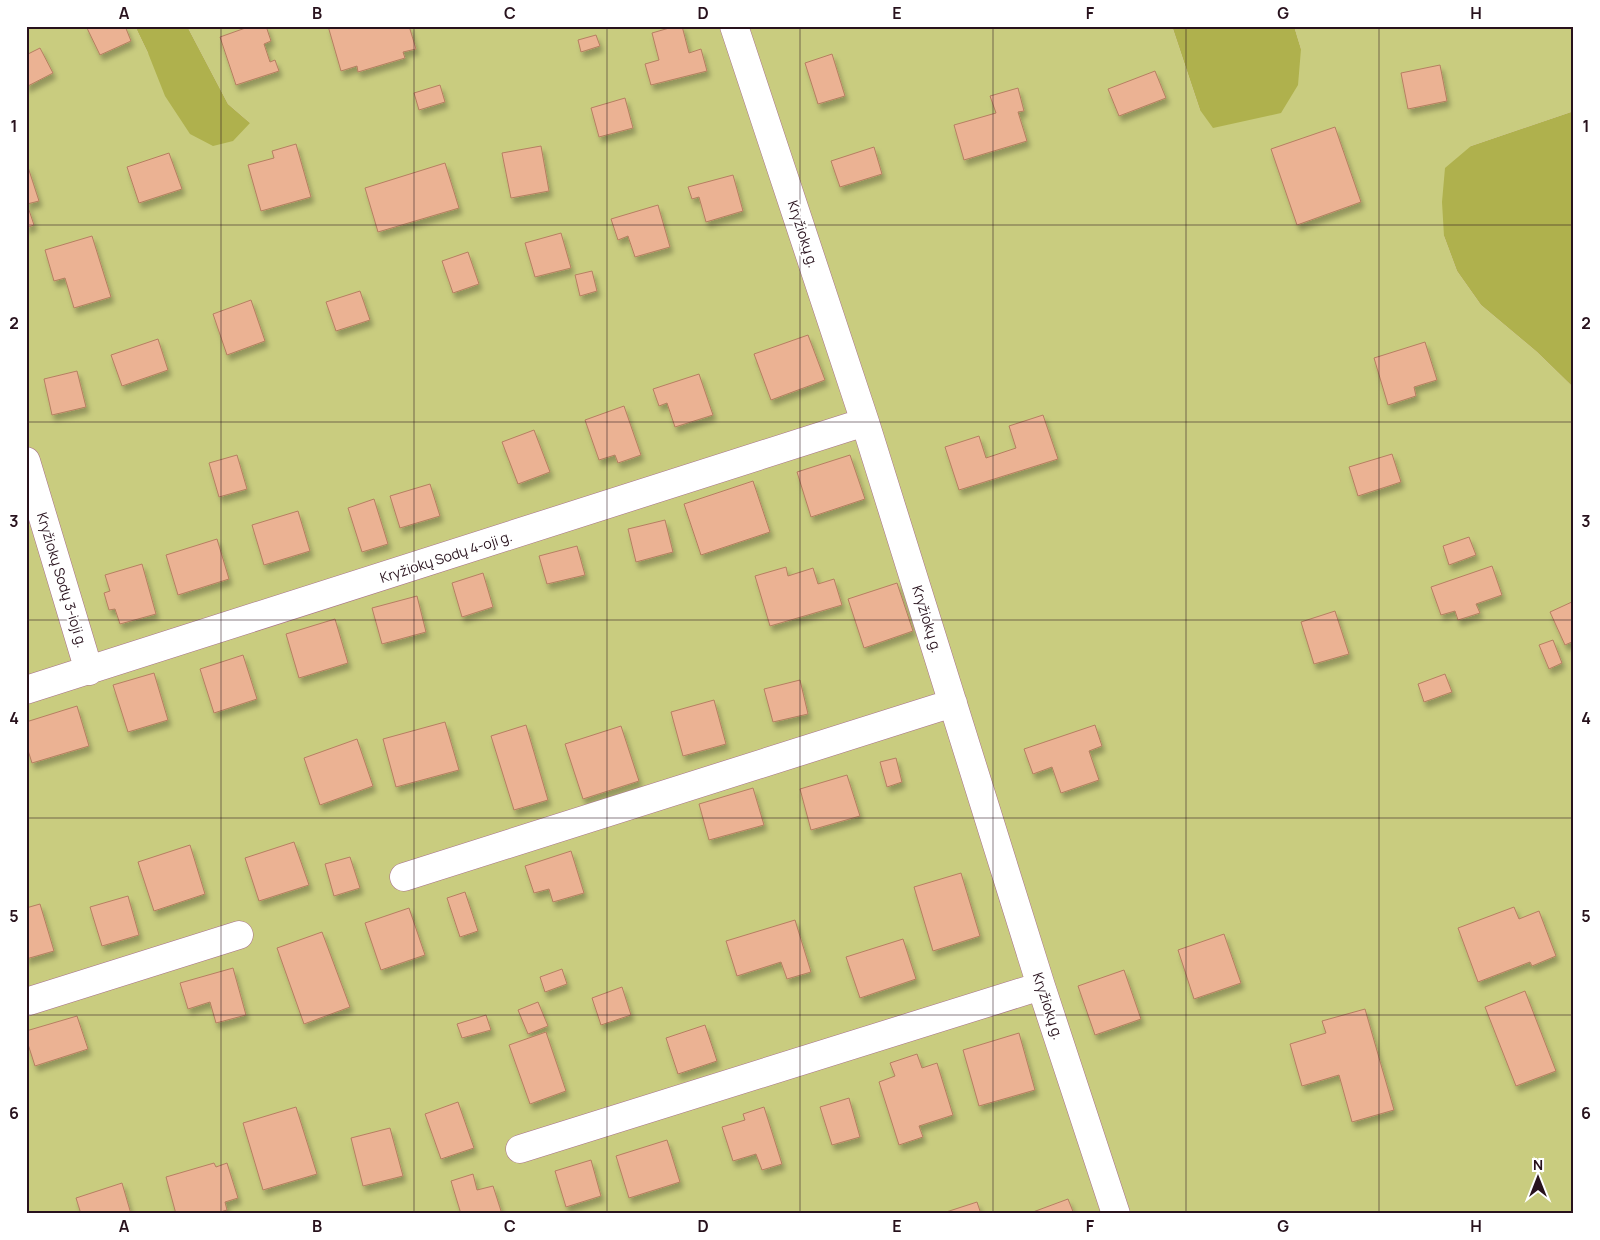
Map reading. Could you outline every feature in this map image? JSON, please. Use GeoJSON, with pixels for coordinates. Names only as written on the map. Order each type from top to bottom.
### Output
{"type":"FeatureCollection","features":[{"type":"Feature","properties":{"kind":"street","name":"Kryžiokų g."},"geometry":{"type":"LineString","coordinates":[[734,26],[865,422],[1041,986],[1116,1214]]}},
{"type":"Feature","properties":{"kind":"street","name":"Kryžiokų Sodų 4-oji g."},"geometry":{"type":"LineString","coordinates":[[26,690],[865,422]]}},
{"type":"Feature","properties":{"kind":"street","name":"Kryžiokų Sodų 3-ioji g."},"geometry":{"type":"LineString","coordinates":[[26,461],[89,671]]}},
{"type":"Feature","properties":{"kind":"street"},"geometry":{"type":"LineString","coordinates":[[404,877],[953,703]]}},
{"type":"Feature","properties":{"kind":"street"},"geometry":{"type":"LineString","coordinates":[[26,1002],[239,935]]}},
{"type":"Feature","properties":{"kind":"street"},"geometry":{"type":"LineString","coordinates":[[520,1149],[1041,986]]}},
{"type":"Feature","properties":{"kind":"green space"},"geometry":{"type":"Polygon","coordinates":[[[26,26],[135,26],[148,53],[250,123],[228,104],[187,26],[1172,26],[1200,110],[1301,49],[1294,26],[1574,26],[1574,111],[1471,146],[1444,236],[1457,271],[1481,305],[1537,352],[1574,388],[1574,1214],[26,1214],[26,26]]]}},
{"type":"Feature","properties":{"kind":"shaded area"},"geometry":{"type":"Polygon","coordinates":[[[135,26],[187,26],[228,104],[250,123],[233,141],[213,146],[190,134],[165,96],[135,26]]]}},
{"type":"Feature","properties":{"kind":"shaded area"},"geometry":{"type":"Polygon","coordinates":[[[1172,26],[1294,26],[1301,49],[1298,85],[1281,113],[1213,128],[1200,110],[1172,26]]]}},
{"type":"Feature","properties":{"kind":"shaded area"},"geometry":{"type":"Polygon","coordinates":[[[1574,111],[1574,388],[1537,352],[1481,305],[1457,271],[1444,236],[1442,202],[1445,168],[1471,146],[1574,111]]]}},
{"type":"Feature","properties":{"kind":"building"},"geometry":{"type":"Polygon","coordinates":[[[86,26],[125,26],[131,41],[100,55],[86,26]]]}},
{"type":"Feature","properties":{"kind":"building"},"geometry":{"type":"Polygon","coordinates":[[[251,26],[266,26],[271,41],[264,44],[270,62],[275,60],[279,71],[236,85],[220,37],[251,26]]]}},
{"type":"Feature","properties":{"kind":"building"},"geometry":{"type":"Polygon","coordinates":[[[328,26],[409,26],[416,49],[403,52],[405,58],[358,72],[357,66],[341,71],[328,26]]]}},
{"type":"Feature","properties":{"kind":"building"},"geometry":{"type":"Polygon","coordinates":[[[682,26],[689,53],[701,49],[707,71],[651,85],[645,64],[659,60],[652,33],[682,26]]]}},
{"type":"Feature","properties":{"kind":"building"},"geometry":{"type":"Polygon","coordinates":[[[596,35],[600,46],[581,52],[578,40],[596,35]]]}},
{"type":"Feature","properties":{"kind":"building"},"geometry":{"type":"Polygon","coordinates":[[[40,48],[53,73],[26,87],[26,55],[40,48]]]}},
{"type":"Feature","properties":{"kind":"building"},"geometry":{"type":"Polygon","coordinates":[[[832,54],[845,96],[818,104],[805,63],[832,54]]]}},
{"type":"Feature","properties":{"kind":"building"},"geometry":{"type":"Polygon","coordinates":[[[1440,65],[1447,101],[1408,109],[1401,73],[1440,65]]]}},
{"type":"Feature","properties":{"kind":"building"},"geometry":{"type":"Polygon","coordinates":[[[1155,71],[1166,98],[1119,116],[1108,89],[1155,71]]]}},
{"type":"Feature","properties":{"kind":"building"},"geometry":{"type":"Polygon","coordinates":[[[440,85],[445,102],[419,110],[414,93],[440,85]]]}},
{"type":"Feature","properties":{"kind":"building"},"geometry":{"type":"Polygon","coordinates":[[[1018,88],[1024,111],[1018,112],[1027,141],[964,160],[954,125],[996,113],[990,96],[1018,88]]]}},
{"type":"Feature","properties":{"kind":"building"},"geometry":{"type":"Polygon","coordinates":[[[625,98],[633,128],[599,137],[591,108],[625,98]]]}},
{"type":"Feature","properties":{"kind":"building"},"geometry":{"type":"Polygon","coordinates":[[[1335,127],[1361,202],[1297,225],[1271,149],[1335,127]]]}},
{"type":"Feature","properties":{"kind":"building"},"geometry":{"type":"Polygon","coordinates":[[[296,144],[311,197],[261,211],[248,165],[274,158],[272,151],[296,144]]]}},
{"type":"Feature","properties":{"kind":"building"},"geometry":{"type":"Polygon","coordinates":[[[541,146],[549,191],[511,198],[502,153],[541,146]]]}},
{"type":"Feature","properties":{"kind":"building"},"geometry":{"type":"Polygon","coordinates":[[[874,147],[882,174],[840,187],[831,161],[874,147]]]}},
{"type":"Feature","properties":{"kind":"building"},"geometry":{"type":"Polygon","coordinates":[[[169,153],[182,189],[139,203],[127,167],[169,153]]]}},
{"type":"Feature","properties":{"kind":"building"},"geometry":{"type":"Polygon","coordinates":[[[445,163],[459,208],[378,232],[365,188],[445,163]]]}},
{"type":"Feature","properties":{"kind":"building"},"geometry":{"type":"Polygon","coordinates":[[[27,164],[39,201],[27,204],[34,225],[26,228],[27,164]]]}},
{"type":"Feature","properties":{"kind":"building"},"geometry":{"type":"Polygon","coordinates":[[[733,175],[743,211],[706,222],[699,197],[692,199],[688,187],[733,175]]]}},
{"type":"Feature","properties":{"kind":"building"},"geometry":{"type":"Polygon","coordinates":[[[658,205],[670,247],[635,257],[628,236],[618,240],[611,219],[658,205]]]}},
{"type":"Feature","properties":{"kind":"building"},"geometry":{"type":"Polygon","coordinates":[[[561,233],[571,268],[535,277],[525,243],[561,233]]]}},
{"type":"Feature","properties":{"kind":"building"},"geometry":{"type":"Polygon","coordinates":[[[92,236],[111,297],[74,308],[65,278],[54,281],[45,250],[92,236]]]}},
{"type":"Feature","properties":{"kind":"building"},"geometry":{"type":"Polygon","coordinates":[[[468,252],[479,284],[453,293],[442,261],[468,252]]]}},
{"type":"Feature","properties":{"kind":"building"},"geometry":{"type":"Polygon","coordinates":[[[592,271],[597,291],[580,296],[575,275],[592,271]]]}},
{"type":"Feature","properties":{"kind":"building"},"geometry":{"type":"Polygon","coordinates":[[[360,291],[370,320],[336,331],[326,302],[360,291]]]}},
{"type":"Feature","properties":{"kind":"building"},"geometry":{"type":"Polygon","coordinates":[[[251,300],[265,341],[227,355],[213,314],[251,300]]]}},
{"type":"Feature","properties":{"kind":"building"},"geometry":{"type":"Polygon","coordinates":[[[808,335],[825,380],[771,400],[754,354],[808,335]]]}},
{"type":"Feature","properties":{"kind":"building"},"geometry":{"type":"Polygon","coordinates":[[[158,339],[168,370],[122,386],[111,355],[158,339]]]}},
{"type":"Feature","properties":{"kind":"building"},"geometry":{"type":"Polygon","coordinates":[[[1425,342],[1437,380],[1414,387],[1416,396],[1388,405],[1374,358],[1425,342]]]}},
{"type":"Feature","properties":{"kind":"building"},"geometry":{"type":"Polygon","coordinates":[[[77,371],[86,407],[52,415],[44,379],[77,371]]]}},
{"type":"Feature","properties":{"kind":"building"},"geometry":{"type":"Polygon","coordinates":[[[699,374],[713,415],[675,427],[667,403],[659,406],[653,389],[699,374]]]}},
{"type":"Feature","properties":{"kind":"building"},"geometry":{"type":"Polygon","coordinates":[[[624,406],[641,455],[618,463],[615,455],[599,460],[585,420],[624,406]]]}},
{"type":"Feature","properties":{"kind":"building"},"geometry":{"type":"Polygon","coordinates":[[[1043,415],[1058,459],[959,490],[945,447],[979,436],[986,458],[1016,448],[1009,426],[1043,415]]]}},
{"type":"Feature","properties":{"kind":"building"},"geometry":{"type":"Polygon","coordinates":[[[534,430],[550,472],[518,484],[502,442],[534,430]]]}},
{"type":"Feature","properties":{"kind":"building"},"geometry":{"type":"Polygon","coordinates":[[[1392,454],[1401,482],[1358,496],[1349,467],[1392,454]]]}},
{"type":"Feature","properties":{"kind":"building"},"geometry":{"type":"Polygon","coordinates":[[[237,455],[247,489],[219,497],[209,463],[237,455]]]}},
{"type":"Feature","properties":{"kind":"building"},"geometry":{"type":"Polygon","coordinates":[[[850,455],[865,499],[811,517],[797,472],[850,455]]]}},
{"type":"Feature","properties":{"kind":"building"},"geometry":{"type":"Polygon","coordinates":[[[753,481],[770,532],[701,555],[684,504],[753,481]]]}},
{"type":"Feature","properties":{"kind":"building"},"geometry":{"type":"Polygon","coordinates":[[[430,484],[440,516],[400,528],[390,496],[430,484]]]}},
{"type":"Feature","properties":{"kind":"building"},"geometry":{"type":"Polygon","coordinates":[[[374,499],[388,544],[362,552],[348,508],[374,499]]]}},
{"type":"Feature","properties":{"kind":"building"},"geometry":{"type":"Polygon","coordinates":[[[298,511],[310,551],[264,565],[252,525],[298,511]]]}},
{"type":"Feature","properties":{"kind":"building"},"geometry":{"type":"Polygon","coordinates":[[[665,520],[673,552],[636,562],[628,529],[665,520]]]}},
{"type":"Feature","properties":{"kind":"building"},"geometry":{"type":"Polygon","coordinates":[[[1469,537],[1476,555],[1449,565],[1443,546],[1469,537]]]}},
{"type":"Feature","properties":{"kind":"building"},"geometry":{"type":"Polygon","coordinates":[[[217,539],[229,579],[178,595],[166,555],[217,539]]]}},
{"type":"Feature","properties":{"kind":"building"},"geometry":{"type":"Polygon","coordinates":[[[577,546],[585,575],[547,584],[539,556],[577,546]]]}},
{"type":"Feature","properties":{"kind":"building"},"geometry":{"type":"Polygon","coordinates":[[[142,564],[156,614],[120,624],[115,609],[109,610],[104,593],[110,591],[105,575],[142,564]]]}},
{"type":"Feature","properties":{"kind":"building"},"geometry":{"type":"Polygon","coordinates":[[[1492,566],[1502,595],[1476,604],[1480,613],[1458,620],[1455,611],[1441,615],[1431,587],[1492,566]]]}},
{"type":"Feature","properties":{"kind":"building"},"geometry":{"type":"Polygon","coordinates":[[[786,567],[788,576],[813,568],[818,584],[834,579],[842,605],[770,626],[755,576],[786,567]]]}},
{"type":"Feature","properties":{"kind":"building"},"geometry":{"type":"Polygon","coordinates":[[[483,573],[493,607],[462,617],[452,583],[483,573]]]}},
{"type":"Feature","properties":{"kind":"building"},"geometry":{"type":"Polygon","coordinates":[[[897,583],[913,631],[864,648],[848,599],[897,583]]]}},
{"type":"Feature","properties":{"kind":"building"},"geometry":{"type":"Polygon","coordinates":[[[417,596],[426,632],[382,644],[372,608],[417,596]]]}},
{"type":"Feature","properties":{"kind":"building"},"geometry":{"type":"Polygon","coordinates":[[[1574,601],[1574,641],[1565,645],[1550,612],[1574,601]]]}},
{"type":"Feature","properties":{"kind":"building"},"geometry":{"type":"Polygon","coordinates":[[[1335,611],[1349,654],[1314,664],[1301,622],[1335,611]]]}},
{"type":"Feature","properties":{"kind":"building"},"geometry":{"type":"Polygon","coordinates":[[[335,619],[348,663],[299,678],[286,634],[335,619]]]}},
{"type":"Feature","properties":{"kind":"building"},"geometry":{"type":"Polygon","coordinates":[[[1553,640],[1562,663],[1549,669],[1539,645],[1553,640]]]}},
{"type":"Feature","properties":{"kind":"building"},"geometry":{"type":"Polygon","coordinates":[[[243,655],[257,699],[214,713],[200,669],[243,655]]]}},
{"type":"Feature","properties":{"kind":"building"},"geometry":{"type":"Polygon","coordinates":[[[154,673],[168,720],[128,732],[113,685],[154,673]]]}},
{"type":"Feature","properties":{"kind":"building"},"geometry":{"type":"Polygon","coordinates":[[[1445,674],[1452,692],[1424,702],[1418,684],[1445,674]]]}},
{"type":"Feature","properties":{"kind":"building"},"geometry":{"type":"Polygon","coordinates":[[[800,680],[808,714],[773,722],[764,689],[800,680]]]}},
{"type":"Feature","properties":{"kind":"building"},"geometry":{"type":"Polygon","coordinates":[[[714,700],[726,744],[683,756],[671,712],[714,700]]]}},
{"type":"Feature","properties":{"kind":"building"},"geometry":{"type":"Polygon","coordinates":[[[77,706],[89,746],[32,763],[26,744],[26,722],[77,706]]]}},
{"type":"Feature","properties":{"kind":"building"},"geometry":{"type":"Polygon","coordinates":[[[445,722],[459,770],[396,787],[383,739],[445,722]]]}},
{"type":"Feature","properties":{"kind":"building"},"geometry":{"type":"Polygon","coordinates":[[[526,725],[548,800],[514,810],[491,736],[526,725]]]}},
{"type":"Feature","properties":{"kind":"building"},"geometry":{"type":"Polygon","coordinates":[[[1095,725],[1102,746],[1089,751],[1099,780],[1061,793],[1052,767],[1033,774],[1024,749],[1095,725]]]}},
{"type":"Feature","properties":{"kind":"building"},"geometry":{"type":"Polygon","coordinates":[[[621,726],[639,781],[583,799],[565,744],[621,726]]]}},
{"type":"Feature","properties":{"kind":"building"},"geometry":{"type":"Polygon","coordinates":[[[357,739],[373,786],[320,805],[304,758],[357,739]]]}},
{"type":"Feature","properties":{"kind":"building"},"geometry":{"type":"Polygon","coordinates":[[[896,758],[902,782],[887,787],[880,762],[896,758]]]}},
{"type":"Feature","properties":{"kind":"building"},"geometry":{"type":"Polygon","coordinates":[[[847,775],[860,816],[811,830],[800,789],[847,775]]]}},
{"type":"Feature","properties":{"kind":"building"},"geometry":{"type":"Polygon","coordinates":[[[753,788],[764,825],[709,840],[699,804],[753,788]]]}},
{"type":"Feature","properties":{"kind":"building"},"geometry":{"type":"Polygon","coordinates":[[[294,842],[309,885],[259,901],[245,858],[294,842]]]}},
{"type":"Feature","properties":{"kind":"building"},"geometry":{"type":"Polygon","coordinates":[[[190,845],[205,894],[154,911],[138,862],[190,845]]]}},
{"type":"Feature","properties":{"kind":"building"},"geometry":{"type":"Polygon","coordinates":[[[571,851],[584,893],[553,902],[549,889],[534,893],[525,866],[571,851]]]}},
{"type":"Feature","properties":{"kind":"building"},"geometry":{"type":"Polygon","coordinates":[[[350,857],[360,888],[334,896],[325,864],[350,857]]]}},
{"type":"Feature","properties":{"kind":"building"},"geometry":{"type":"Polygon","coordinates":[[[961,873],[980,936],[933,951],[914,887],[961,873]]]}},
{"type":"Feature","properties":{"kind":"building"},"geometry":{"type":"Polygon","coordinates":[[[465,892],[478,931],[460,937],[447,898],[465,892]]]}},
{"type":"Feature","properties":{"kind":"building"},"geometry":{"type":"Polygon","coordinates":[[[128,896],[139,935],[102,946],[90,907],[128,896]]]}},
{"type":"Feature","properties":{"kind":"building"},"geometry":{"type":"Polygon","coordinates":[[[40,904],[54,951],[26,959],[26,908],[40,904]]]}},
{"type":"Feature","properties":{"kind":"building"},"geometry":{"type":"Polygon","coordinates":[[[1514,907],[1519,919],[1539,911],[1556,956],[1532,966],[1530,962],[1478,982],[1458,928],[1514,907]]]}},
{"type":"Feature","properties":{"kind":"building"},"geometry":{"type":"Polygon","coordinates":[[[409,908],[425,955],[381,970],[365,923],[409,908]]]}},
{"type":"Feature","properties":{"kind":"building"},"geometry":{"type":"Polygon","coordinates":[[[795,920],[811,972],[787,979],[781,962],[737,976],[726,941],[795,920]]]}},
{"type":"Feature","properties":{"kind":"building"},"geometry":{"type":"Polygon","coordinates":[[[322,932],[350,1007],[304,1024],[277,948],[322,932]]]}},
{"type":"Feature","properties":{"kind":"building"},"geometry":{"type":"Polygon","coordinates":[[[1224,934],[1241,983],[1194,999],[1178,950],[1224,934]]]}},
{"type":"Feature","properties":{"kind":"building"},"geometry":{"type":"Polygon","coordinates":[[[903,939],[916,979],[860,998],[846,957],[903,939]]]}},
{"type":"Feature","properties":{"kind":"building"},"geometry":{"type":"Polygon","coordinates":[[[233,968],[246,1015],[216,1023],[210,1002],[188,1009],[180,983],[233,968]]]}},
{"type":"Feature","properties":{"kind":"building"},"geometry":{"type":"Polygon","coordinates":[[[562,969],[567,984],[545,992],[540,977],[562,969]]]}},
{"type":"Feature","properties":{"kind":"building"},"geometry":{"type":"Polygon","coordinates":[[[1124,970],[1141,1019],[1095,1035],[1078,986],[1124,970]]]}},
{"type":"Feature","properties":{"kind":"building"},"geometry":{"type":"Polygon","coordinates":[[[622,987],[631,1015],[601,1025],[592,998],[622,987]]]}},
{"type":"Feature","properties":{"kind":"building"},"geometry":{"type":"Polygon","coordinates":[[[1525,991],[1556,1071],[1516,1086],[1485,1007],[1525,991]]]}},
{"type":"Feature","properties":{"kind":"building"},"geometry":{"type":"Polygon","coordinates":[[[538,1002],[548,1026],[528,1034],[518,1010],[538,1002]]]}},
{"type":"Feature","properties":{"kind":"building"},"geometry":{"type":"Polygon","coordinates":[[[1365,1009],[1394,1110],[1352,1122],[1339,1075],[1302,1086],[1290,1044],[1326,1033],[1322,1021],[1365,1009]]]}},
{"type":"Feature","properties":{"kind":"building"},"geometry":{"type":"Polygon","coordinates":[[[486,1015],[491,1030],[462,1038],[457,1024],[486,1015]]]}},
{"type":"Feature","properties":{"kind":"building"},"geometry":{"type":"Polygon","coordinates":[[[77,1016],[88,1049],[35,1066],[26,1038],[26,1031],[77,1016]]]}},
{"type":"Feature","properties":{"kind":"building"},"geometry":{"type":"Polygon","coordinates":[[[705,1025],[717,1061],[678,1074],[666,1038],[705,1025]]]}},
{"type":"Feature","properties":{"kind":"building"},"geometry":{"type":"Polygon","coordinates":[[[546,1032],[566,1091],[530,1104],[509,1045],[546,1032]]]}},
{"type":"Feature","properties":{"kind":"building"},"geometry":{"type":"Polygon","coordinates":[[[1019,1033],[1035,1090],[979,1106],[963,1050],[1019,1033]]]}},
{"type":"Feature","properties":{"kind":"building"},"geometry":{"type":"Polygon","coordinates":[[[917,1054],[922,1068],[937,1063],[953,1115],[919,1126],[923,1137],[899,1145],[879,1082],[895,1076],[890,1063],[917,1054]]]}},
{"type":"Feature","properties":{"kind":"building"},"geometry":{"type":"Polygon","coordinates":[[[849,1098],[860,1137],[832,1145],[820,1107],[849,1098]]]}},
{"type":"Feature","properties":{"kind":"building"},"geometry":{"type":"Polygon","coordinates":[[[458,1102],[474,1148],[441,1159],[425,1114],[458,1102]]]}},
{"type":"Feature","properties":{"kind":"building"},"geometry":{"type":"Polygon","coordinates":[[[296,1107],[317,1174],[263,1190],[243,1123],[296,1107]]]}},
{"type":"Feature","properties":{"kind":"building"},"geometry":{"type":"Polygon","coordinates":[[[764,1107],[782,1164],[762,1170],[756,1154],[733,1161],[722,1127],[745,1120],[743,1114],[764,1107]]]}},
{"type":"Feature","properties":{"kind":"building"},"geometry":{"type":"Polygon","coordinates":[[[390,1128],[403,1176],[363,1186],[351,1138],[390,1128]]]}},
{"type":"Feature","properties":{"kind":"building"},"geometry":{"type":"Polygon","coordinates":[[[667,1140],[680,1182],[629,1198],[616,1156],[667,1140]]]}},
{"type":"Feature","properties":{"kind":"building"},"geometry":{"type":"Polygon","coordinates":[[[591,1160],[601,1196],[566,1207],[555,1171],[591,1160]]]}},
{"type":"Feature","properties":{"kind":"building"},"geometry":{"type":"Polygon","coordinates":[[[214,1163],[216,1167],[227,1163],[238,1198],[225,1202],[227,1210],[213,1214],[176,1214],[166,1177],[214,1163]]]}},
{"type":"Feature","properties":{"kind":"building"},"geometry":{"type":"Polygon","coordinates":[[[473,1174],[477,1190],[493,1186],[502,1214],[461,1214],[451,1181],[473,1174]]]}},
{"type":"Feature","properties":{"kind":"building"},"geometry":{"type":"Polygon","coordinates":[[[122,1183],[131,1214],[81,1214],[76,1198],[122,1183]]]}},
{"type":"Feature","properties":{"kind":"building"},"geometry":{"type":"Polygon","coordinates":[[[1068,1199],[1074,1214],[1034,1214],[1033,1212],[1068,1199]]]}},
{"type":"Feature","properties":{"kind":"building"},"geometry":{"type":"Polygon","coordinates":[[[977,1202],[981,1214],[940,1214],[977,1202]]]}}]}
